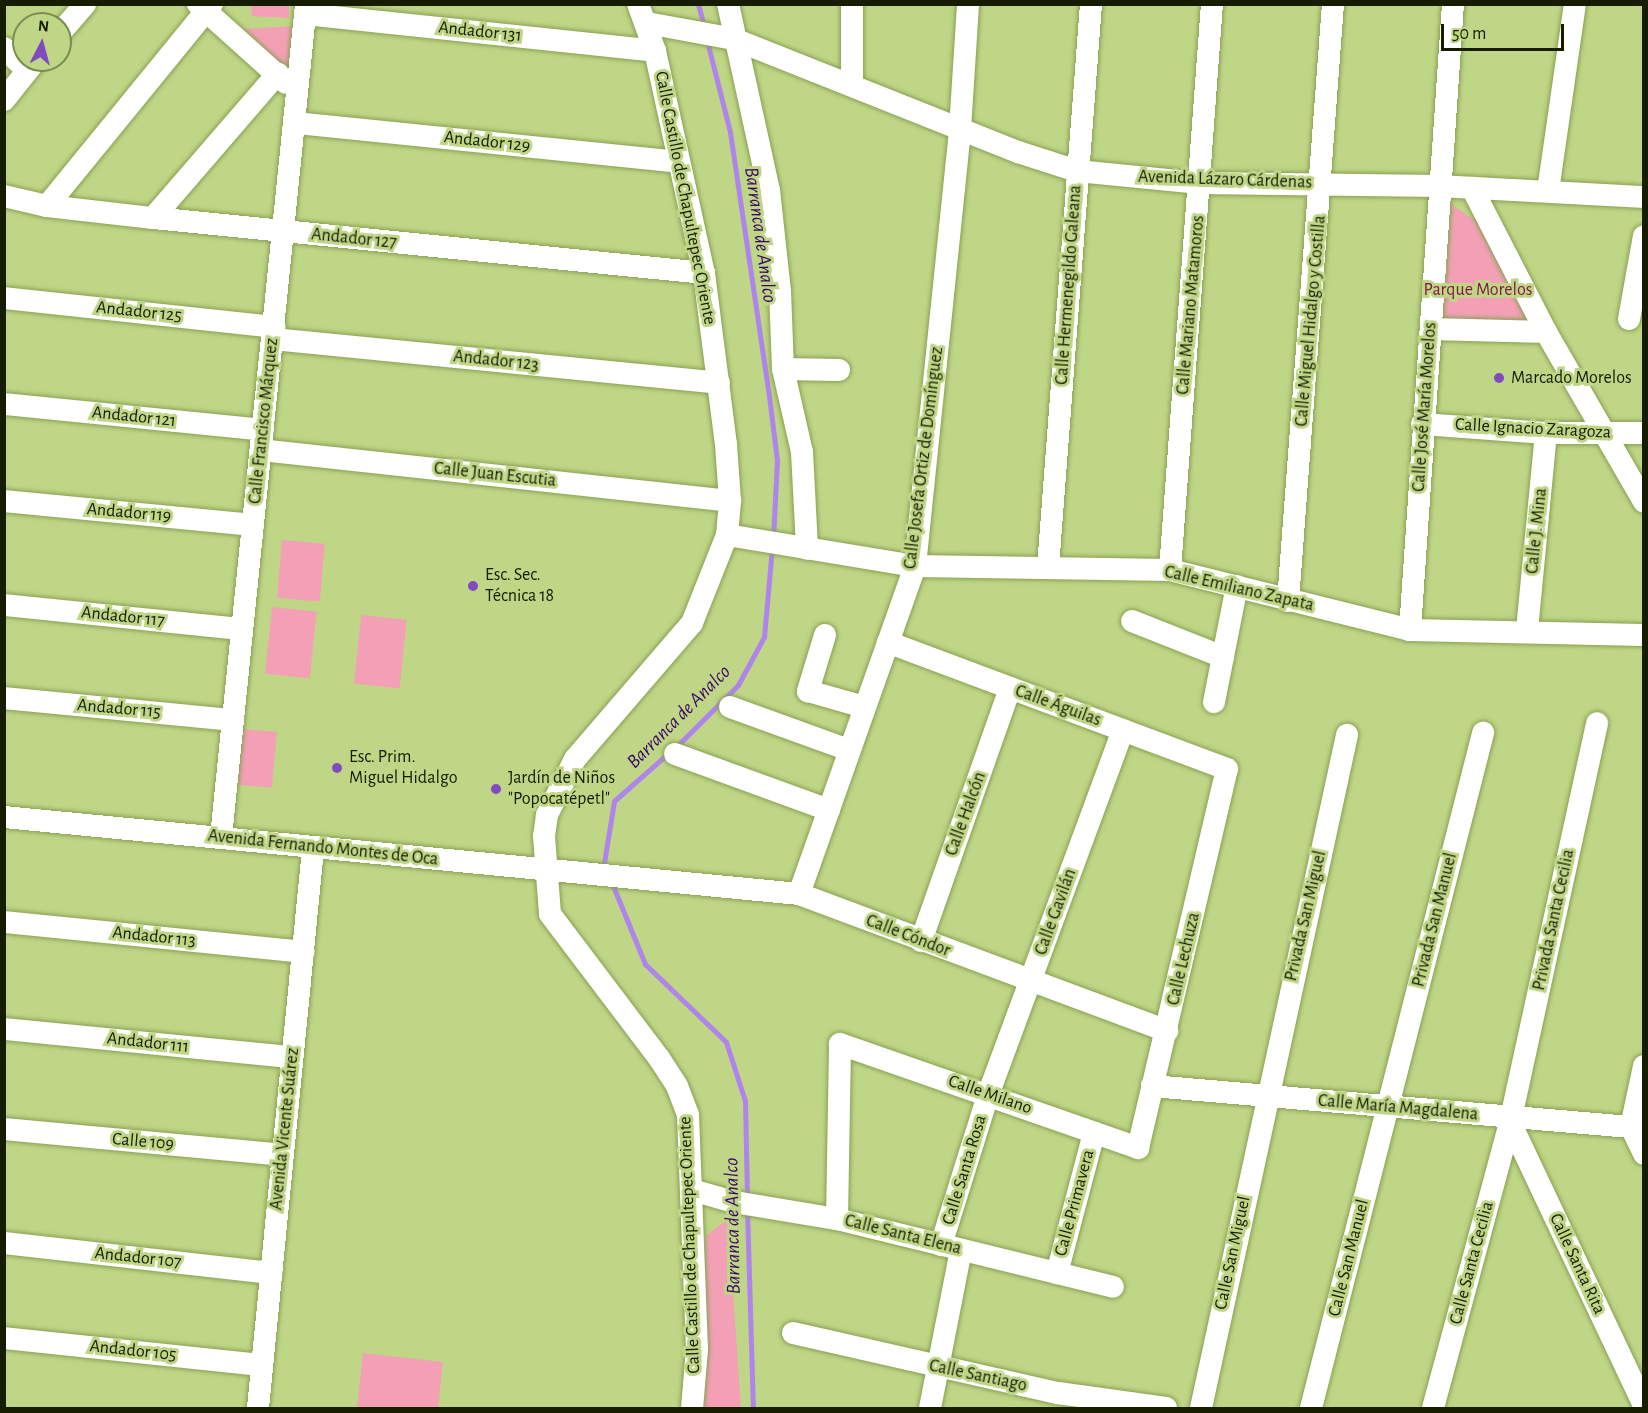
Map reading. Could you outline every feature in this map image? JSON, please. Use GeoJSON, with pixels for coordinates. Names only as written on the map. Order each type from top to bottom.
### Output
{"type":"FeatureCollection","features":[{"type":"Feature","properties":{"kind":"street"},"geometry":{"type":"LineString","coordinates":[[72,19],[85,4]]}},
{"type":"Feature","properties":{"kind":"street"},"geometry":{"type":"LineString","coordinates":[[728,4],[727,37],[769,190],[780,291],[783,369],[802,452],[797,548]]}},
{"type":"Feature","properties":{"kind":"street"},"geometry":{"type":"LineString","coordinates":[[852,4],[852,84]]}},
{"type":"Feature","properties":{"kind":"street","name":"Calle Josefa Ortiz de Domínguez"},"geometry":{"type":"LineString","coordinates":[[799,894],[915,566],[960,129],[968,4]]}},
{"type":"Feature","properties":{"kind":"street","name":"Calle Hermenegildo Galeana"},"geometry":{"type":"LineString","coordinates":[[1048,567],[1091,4]]}},
{"type":"Feature","properties":{"kind":"street","name":"Calle Mariano Matamoros"},"geometry":{"type":"LineString","coordinates":[[1170,570],[1212,4]]}},
{"type":"Feature","properties":{"kind":"street","name":"Calle Miguel Hidalgo y Costilla"},"geometry":{"type":"LineString","coordinates":[[1288,601],[1322,184],[1333,4]]}},
{"type":"Feature","properties":{"kind":"street","name":"Calle José María Morelos"},"geometry":{"type":"LineString","coordinates":[[1410,630],[1422,423],[1431,329],[1453,4]]}},
{"type":"Feature","properties":{"kind":"street"},"geometry":{"type":"LineString","coordinates":[[1548,191],[1575,4]]}},
{"type":"Feature","properties":{"kind":"street"},"geometry":{"type":"LineString","coordinates":[[47,206],[206,7],[278,73],[298,98]]}},
{"type":"Feature","properties":{"kind":"street","name":"Andador 131"},"geometry":{"type":"LineString","coordinates":[[305,9],[655,51]]}},
{"type":"Feature","properties":{"kind":"street","name":"Calle Francisco Márquez"},"geometry":{"type":"LineString","coordinates":[[221,837],[296,123],[305,9]]}},
{"type":"Feature","properties":{"kind":"street","name":"Avenida Lázaro Cárdenas"},"geometry":{"type":"LineString","coordinates":[[647,17],[727,37],[852,84],[960,129],[1077,171],[1200,183],[1440,186],[1644,197]]}},
{"type":"Feature","properties":{"kind":"street","name":"Calle Castillo de Chapultepec Oriente"},"geometry":{"type":"LineString","coordinates":[[647,17],[704,273],[730,501],[727,535],[693,623],[575,759],[547,815],[544,836],[550,914],[677,1086],[688,1115],[697,1349],[692,1408]]}},
{"type":"Feature","properties":{"kind":"street"},"geometry":{"type":"LineString","coordinates":[[4,100],[26,72]]}},
{"type":"Feature","properties":{"kind":"street"},"geometry":{"type":"LineString","coordinates":[[153,218],[278,73]]}},
{"type":"Feature","properties":{"kind":"street","name":"Andador 129"},"geometry":{"type":"LineString","coordinates":[[296,123],[678,162]]}},
{"type":"Feature","properties":{"kind":"street"},"geometry":{"type":"LineString","coordinates":[[1472,188],[1546,332],[1644,502]]}},
{"type":"Feature","properties":{"kind":"street","name":"Andador 127"},"geometry":{"type":"LineString","coordinates":[[4,196],[47,206],[153,218],[704,273]]}},
{"type":"Feature","properties":{"kind":"street"},"geometry":{"type":"LineString","coordinates":[[1629,319],[1644,236]]}},
{"type":"Feature","properties":{"kind":"street","name":"Andador 125"},"geometry":{"type":"LineString","coordinates":[[4,298],[274,333]]}},
{"type":"Feature","properties":{"kind":"street"},"geometry":{"type":"LineString","coordinates":[[1431,329],[1546,332]]}},
{"type":"Feature","properties":{"kind":"street","name":"Andador 123"},"geometry":{"type":"LineString","coordinates":[[274,333],[718,383]]}},
{"type":"Feature","properties":{"kind":"street"},"geometry":{"type":"LineString","coordinates":[[783,369],[839,370]]}},
{"type":"Feature","properties":{"kind":"street","name":"Andador 121"},"geometry":{"type":"LineString","coordinates":[[4,404],[262,440]]}},
{"type":"Feature","properties":{"kind":"street","name":"Calle Ignacio Zaragoza"},"geometry":{"type":"LineString","coordinates":[[1422,423],[1546,433],[1644,433]]}},
{"type":"Feature","properties":{"kind":"street","name":"Calle J. Mina"},"geometry":{"type":"LineString","coordinates":[[1527,630],[1546,433]]}},
{"type":"Feature","properties":{"kind":"street","name":"Calle Juan Escutia"},"geometry":{"type":"LineString","coordinates":[[262,440],[730,501]]}},
{"type":"Feature","properties":{"kind":"street","name":"Andador 119"},"geometry":{"type":"LineString","coordinates":[[4,501],[253,525]]}},
{"type":"Feature","properties":{"kind":"street","name":"Calle Emiliano Zapata"},"geometry":{"type":"LineString","coordinates":[[727,535],[915,566],[1170,570],[1410,630],[1527,630],[1644,635]]}},
{"type":"Feature","properties":{"kind":"street"},"geometry":{"type":"LineString","coordinates":[[1214,702],[1237,586]]}},
{"type":"Feature","properties":{"kind":"street","name":"Andador 117"},"geometry":{"type":"LineString","coordinates":[[4,605],[242,629]]}},
{"type":"Feature","properties":{"kind":"street"},"geometry":{"type":"LineString","coordinates":[[1132,621],[1223,657]]}},
{"type":"Feature","properties":{"kind":"street"},"geometry":{"type":"LineString","coordinates":[[825,635],[808,691],[864,707]]}},
{"type":"Feature","properties":{"kind":"street","name":"Calle Águilas"},"geometry":{"type":"LineString","coordinates":[[888,642],[1227,769]]}},
{"type":"Feature","properties":{"kind":"street","name":"Calle Halcón"},"geometry":{"type":"LineString","coordinates":[[921,941],[1010,688]]}},
{"type":"Feature","properties":{"kind":"street","name":"Andador 115"},"geometry":{"type":"LineString","coordinates":[[4,698],[233,720]]}},
{"type":"Feature","properties":{"kind":"street"},"geometry":{"type":"LineString","coordinates":[[730,707],[849,750]]}},
{"type":"Feature","properties":{"kind":"street","name":"Privada Santa Cecilia"},"geometry":{"type":"LineString","coordinates":[[1510,1120],[1597,723]]}},
{"type":"Feature","properties":{"kind":"street","name":"Calle Gavilán"},"geometry":{"type":"LineString","coordinates":[[988,1095],[1123,730]]}},
{"type":"Feature","properties":{"kind":"street","name":"Privada San Manuel"},"geometry":{"type":"LineString","coordinates":[[1387,1107],[1484,733]]}},
{"type":"Feature","properties":{"kind":"street","name":"Privada San Miguel"},"geometry":{"type":"LineString","coordinates":[[1265,1097],[1347,735]]}},
{"type":"Feature","properties":{"kind":"street"},"geometry":{"type":"LineString","coordinates":[[675,754],[829,810]]}},
{"type":"Feature","properties":{"kind":"street","name":"Calle Lechuza"},"geometry":{"type":"LineString","coordinates":[[1138,1148],[1227,769]]}},
{"type":"Feature","properties":{"kind":"street","name":"Avenida Fernando Montes de Oca"},"geometry":{"type":"LineString","coordinates":[[4,817],[641,881]]}},
{"type":"Feature","properties":{"kind":"street","name":"Avenida Vicente Suárez"},"geometry":{"type":"LineString","coordinates":[[258,1408],[313,849]]}},
{"type":"Feature","properties":{"kind":"street","name":"Calle Cóndor"},"geometry":{"type":"LineString","coordinates":[[641,881],[799,894],[1167,1031]]}},
{"type":"Feature","properties":{"kind":"street","name":"Andador 113"},"geometry":{"type":"LineString","coordinates":[[4,922],[303,952]]}},
{"type":"Feature","properties":{"kind":"street","name":"Andador 111"},"geometry":{"type":"LineString","coordinates":[[4,1029],[292,1058]]}},
{"type":"Feature","properties":{"kind":"street","name":"Calle Milano"},"geometry":{"type":"LineString","coordinates":[[837,1219],[840,1044],[1138,1148]]}},
{"type":"Feature","properties":{"kind":"street"},"geometry":{"type":"LineString","coordinates":[[1644,1066],[1637,1127],[1644,1154]]}},
{"type":"Feature","properties":{"kind":"street","name":"Calle María Magdalena"},"geometry":{"type":"LineString","coordinates":[[1152,1086],[1510,1120],[1637,1127]]}},
{"type":"Feature","properties":{"kind":"street","name":"Calle Santa Rosa"},"geometry":{"type":"LineString","coordinates":[[930,1408],[951,1247],[988,1095]]}},
{"type":"Feature","properties":{"kind":"street","name":"Calle San Miguel"},"geometry":{"type":"LineString","coordinates":[[1201,1408],[1265,1097]]}},
{"type":"Feature","properties":{"kind":"street","name":"Calle San Manuel"},"geometry":{"type":"LineString","coordinates":[[1311,1408],[1387,1107]]}},
{"type":"Feature","properties":{"kind":"street","name":"Calle Santa Rita"},"geometry":{"type":"LineString","coordinates":[[1510,1120],[1644,1406]]}},
{"type":"Feature","properties":{"kind":"street","name":"Calle Santa Cecilia"},"geometry":{"type":"LineString","coordinates":[[1433,1408],[1510,1120]]}},
{"type":"Feature","properties":{"kind":"street","name":"Calle 109"},"geometry":{"type":"LineString","coordinates":[[4,1129],[282,1155]]}},
{"type":"Feature","properties":{"kind":"street","name":"Calle Primavera"},"geometry":{"type":"LineString","coordinates":[[1057,1273],[1094,1133]]}},
{"type":"Feature","properties":{"kind":"street","name":"Calle Santa Elena"},"geometry":{"type":"LineString","coordinates":[[692,1190],[734,1202],[837,1219],[1113,1287]]}},
{"type":"Feature","properties":{"kind":"street","name":"Andador 107"},"geometry":{"type":"LineString","coordinates":[[4,1243],[271,1273]]}},
{"type":"Feature","properties":{"kind":"street","name":"Calle Santiago"},"geometry":{"type":"LineString","coordinates":[[793,1333],[1058,1393],[1166,1408]]}},
{"type":"Feature","properties":{"kind":"street","name":"Andador 105"},"geometry":{"type":"LineString","coordinates":[[4,1338],[262,1365]]}},
{"type":"Feature","properties":{"kind":"green space"},"geometry":{"type":"Polygon","coordinates":[[[252,5],[289,5],[289,18],[251,16],[252,5]]]}},
{"type":"Feature","properties":{"kind":"green space"},"geometry":{"type":"Polygon","coordinates":[[[295,26],[289,71],[244,29],[295,26]]]}},
{"type":"Feature","properties":{"kind":"green space","name":"Parque Morelos"},"geometry":{"type":"Polygon","coordinates":[[[1451,204],[1483,226],[1530,325],[1443,322],[1451,204]]]}},
{"type":"Feature","properties":{"kind":"green space"},"geometry":{"type":"Polygon","coordinates":[[[282,540],[325,544],[320,602],[277,598],[282,540]]]}},
{"type":"Feature","properties":{"kind":"green space"},"geometry":{"type":"Polygon","coordinates":[[[272,607],[317,612],[310,678],[265,674],[272,607]]]}},
{"type":"Feature","properties":{"kind":"green space"},"geometry":{"type":"Polygon","coordinates":[[[361,615],[407,620],[400,688],[354,684],[361,615]]]}},
{"type":"Feature","properties":{"kind":"green space"},"geometry":{"type":"Polygon","coordinates":[[[242,729],[277,732],[272,788],[237,785],[242,729]]]}},
{"type":"Feature","properties":{"kind":"green space"},"geometry":{"type":"Polygon","coordinates":[[[728,1219],[741,1408],[699,1408],[706,1236],[728,1219]]]}},
{"type":"Feature","properties":{"kind":"green space"},"geometry":{"type":"Polygon","coordinates":[[[363,1353],[443,1362],[438,1408],[357,1408],[363,1353]]]}},
{"type":"Feature","properties":{"kind":"waterway","name":"Barranca de Analco"},"geometry":{"type":"LineString","coordinates":[[698,4],[704,26]]}},
{"type":"Feature","properties":{"kind":"waterway","name":"Barranca de Analco"},"geometry":{"type":"LineString","coordinates":[[707,41],[730,132],[769,396],[777,460],[773,538]]}},
{"type":"Feature","properties":{"kind":"waterway","name":"Barranca de Analco"},"geometry":{"type":"LineString","coordinates":[[607,869],[604,863],[614,801],[681,742],[738,685],[764,637],[772,548]]}},
{"type":"Feature","properties":{"kind":"waterway","name":"Barranca de Analco"},"geometry":{"type":"LineString","coordinates":[[611,881],[645,964],[726,1042],[745,1101],[747,1200]]}},
{"type":"Feature","properties":{"kind":"waterway","name":"Barranca de Analco"},"geometry":{"type":"LineString","coordinates":[[747,1209],[753,1408]]}},
{"type":"Feature","properties":{"kind":"place","name":"Marcado Morelos"},"geometry":{"type":"Point","coordinates":[1499,378]}},
{"type":"Feature","properties":{"kind":"place","name":"Esc. Sec. Técnica 18"},"geometry":{"type":"Point","coordinates":[473,586]}},
{"type":"Feature","properties":{"kind":"place","name":"Esc. Prim. Miguel Hidalgo"},"geometry":{"type":"Point","coordinates":[337,768]}},
{"type":"Feature","properties":{"kind":"place","name":"Jardín de Niños \"Popocatépetl\""},"geometry":{"type":"Point","coordinates":[496,789]}}]}
